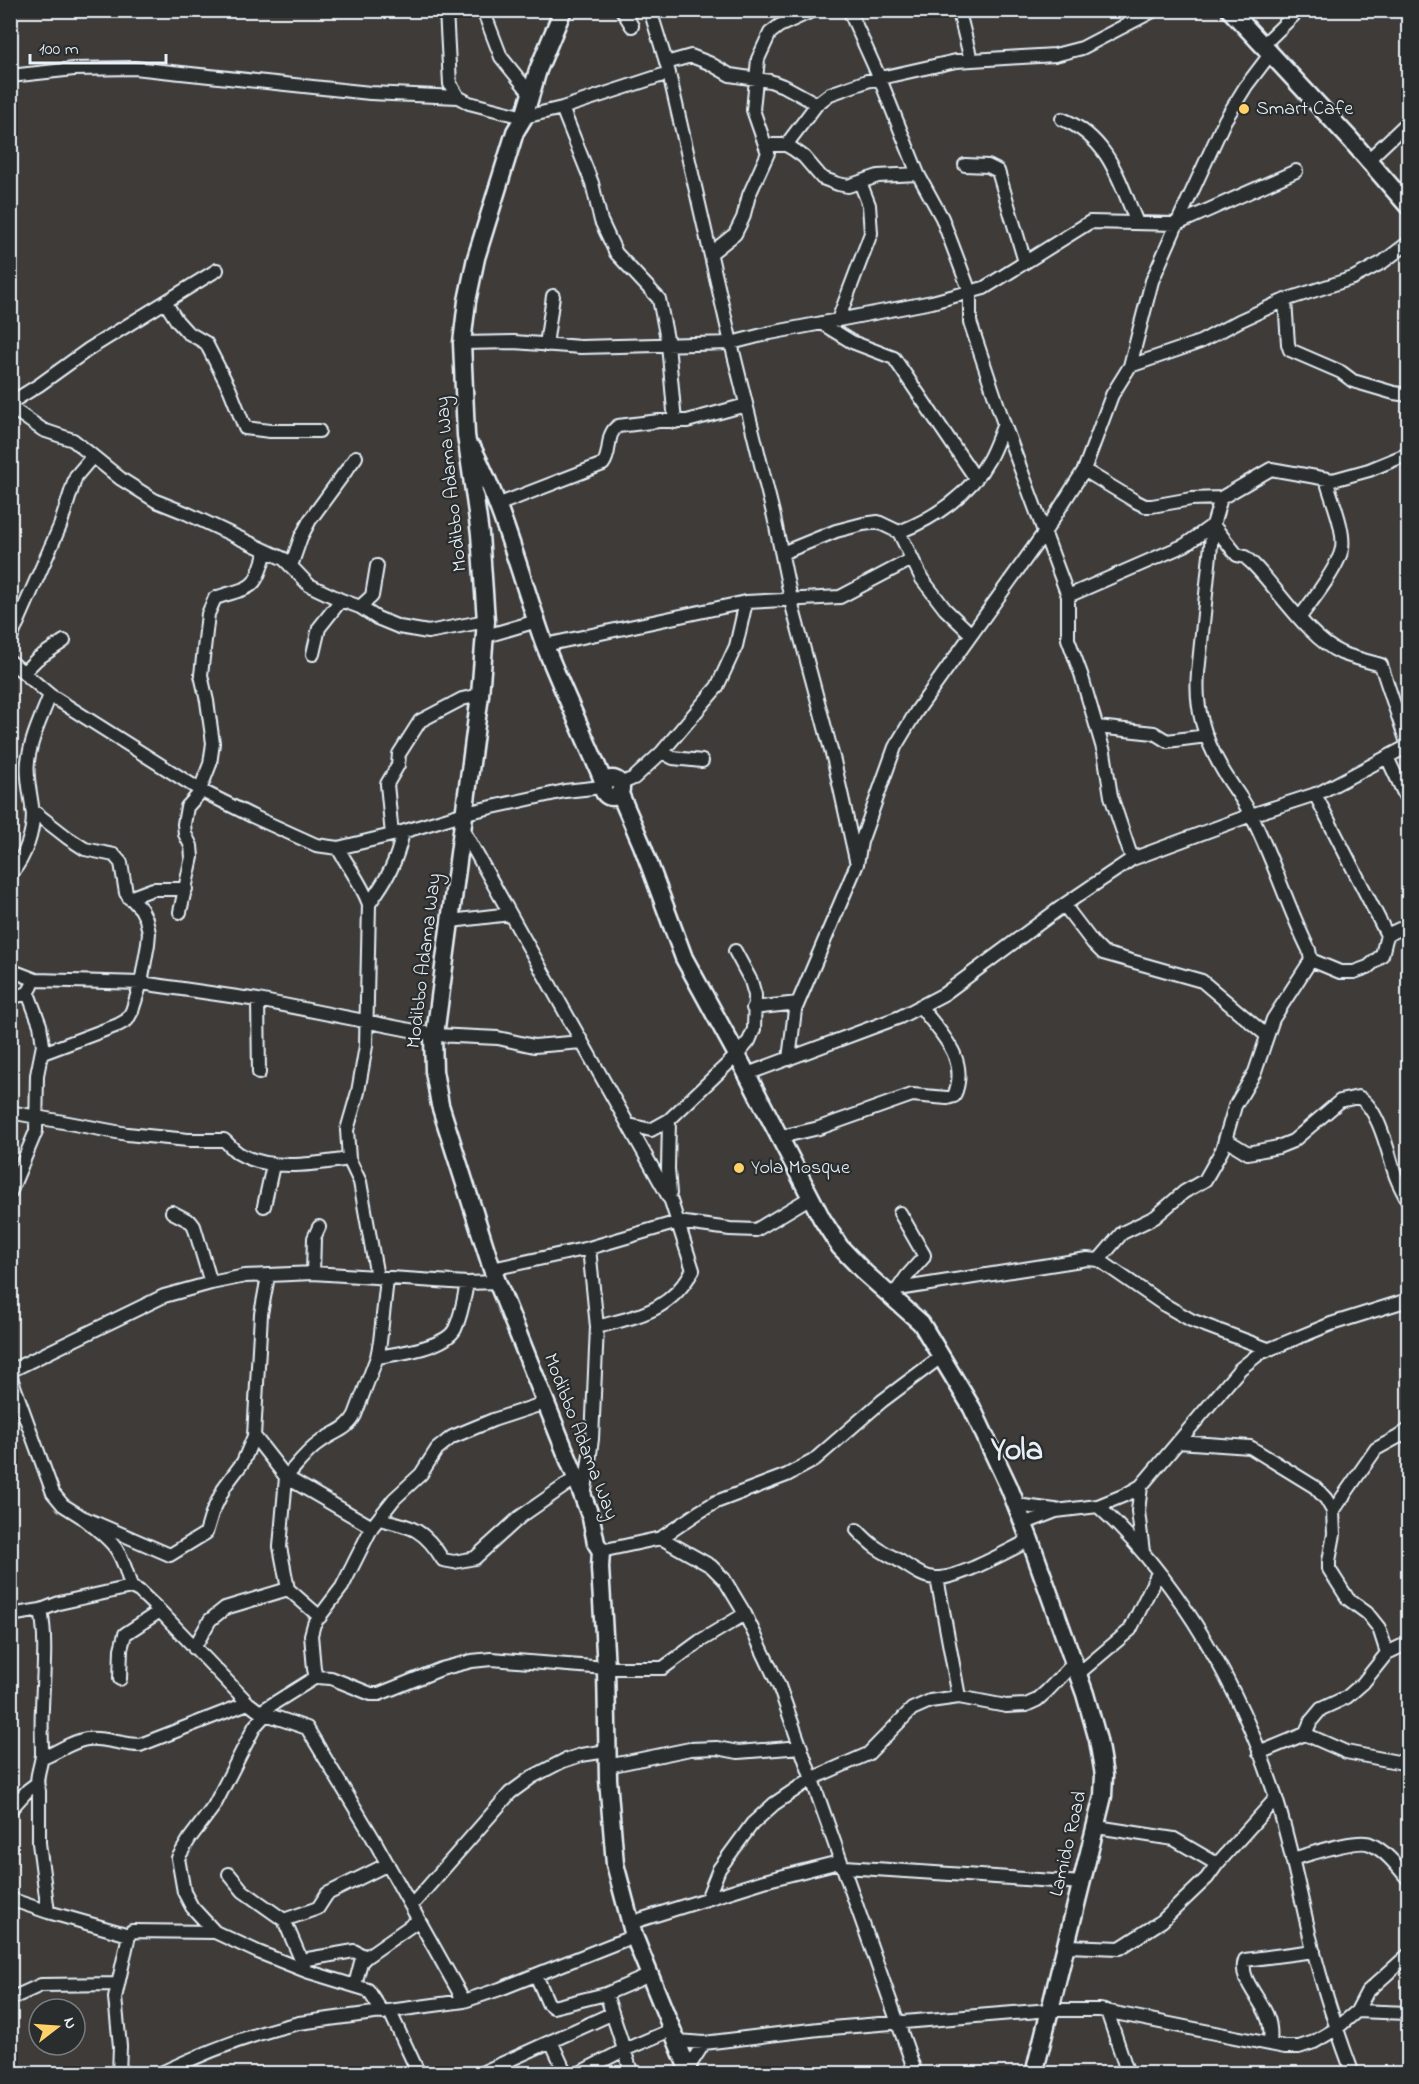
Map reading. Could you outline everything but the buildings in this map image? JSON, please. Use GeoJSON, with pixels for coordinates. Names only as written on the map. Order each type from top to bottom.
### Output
{"type":"FeatureCollection","features":[{"type":"Feature","properties":{"kind":"main road","name":"Modibbo Adama Way"},"geometry":{"type":"LineString","coordinates":[[563,10],[549,39],[524,117],[515,132],[476,258],[467,301],[462,343],[466,435],[480,534],[486,629],[480,695],[451,921],[435,1035],[433,1036],[434,1071],[440,1105],[495,1275],[576,1478],[591,1518],[596,1543],[601,1551],[610,1822],[615,1864],[632,1929],[689,2071]]}},
{"type":"Feature","properties":{"kind":"main road"},"geometry":{"type":"LineString","coordinates":[[1230,10],[1408,206]]}},
{"type":"Feature","properties":{"kind":"main road"},"geometry":{"type":"LineString","coordinates":[[466,435],[484,470],[545,645],[592,753],[612,787]]}},
{"type":"Feature","properties":{"kind":"main road","name":"Lamido Road"},"geometry":{"type":"LineString","coordinates":[[612,787],[642,845],[684,958],[811,1197],[840,1247],[893,1291],[921,1323],[972,1408],[1030,1540],[1076,1669],[1098,1740],[1104,1775],[1103,1796],[1034,2073]]}},
{"type":"Feature","properties":{"kind":"street"},"geometry":{"type":"LineString","coordinates":[[447,10],[450,84],[458,97]]}},
{"type":"Feature","properties":{"kind":"street"},"geometry":{"type":"LineString","coordinates":[[483,10],[501,57],[530,93]]}},
{"type":"Feature","properties":{"kind":"street"},"geometry":{"type":"LineString","coordinates":[[622,10],[632,26]]}},
{"type":"Feature","properties":{"kind":"street"},"geometry":{"type":"LineString","coordinates":[[650,10],[668,68],[791,598],[834,761],[857,864]]}},
{"type":"Feature","properties":{"kind":"street"},"geometry":{"type":"LineString","coordinates":[[711,254],[735,234],[743,218],[748,195],[768,153],[753,110],[758,58],[771,33],[814,10]]}},
{"type":"Feature","properties":{"kind":"street"},"geometry":{"type":"LineString","coordinates":[[849,10],[880,79],[918,174],[942,218],[970,292],[970,322],[1004,424],[1068,596],[1068,639],[1097,727],[1104,752],[1111,796],[1132,859]]}},
{"type":"Feature","properties":{"kind":"street"},"geometry":{"type":"LineString","coordinates":[[967,10],[960,16],[971,60]]}},
{"type":"Feature","properties":{"kind":"street"},"geometry":{"type":"LineString","coordinates":[[786,145],[817,104],[830,94],[867,81],[956,61],[1055,55],[1082,48],[1155,10]]}},
{"type":"Feature","properties":{"kind":"street"},"geometry":{"type":"LineString","coordinates":[[789,1059],[795,1010],[857,864],[861,843],[895,747],[916,712],[1044,533],[1084,470],[1112,394],[1130,366],[1152,281],[1225,120],[1267,49],[1299,10]]}},
{"type":"Feature","properties":{"kind":"street"},"geometry":{"type":"LineString","coordinates":[[10,75],[75,69],[134,68],[370,93],[458,97],[469,103],[524,117],[562,108],[668,68],[691,56],[730,75],[755,81],[770,81],[786,87],[817,104]]}},
{"type":"Feature","properties":{"kind":"street"},"geometry":{"type":"LineString","coordinates":[[562,108],[592,183],[601,221],[616,253],[659,298],[668,345],[675,422]]}},
{"type":"Feature","properties":{"kind":"street"},"geometry":{"type":"LineString","coordinates":[[1062,119],[1076,125],[1103,148],[1137,223]]}},
{"type":"Feature","properties":{"kind":"street"},"geometry":{"type":"LineString","coordinates":[[1368,160],[1408,122]]}},
{"type":"Feature","properties":{"kind":"street"},"geometry":{"type":"LineString","coordinates":[[765,145],[786,145],[804,157],[822,178],[848,186],[878,176],[918,174]]}},
{"type":"Feature","properties":{"kind":"street"},"geometry":{"type":"LineString","coordinates":[[965,165],[988,166],[998,171],[1024,262]]}},
{"type":"Feature","properties":{"kind":"street"},"geometry":{"type":"LineString","coordinates":[[462,343],[514,342],[581,347],[731,343],[932,302],[984,288],[1090,222],[1177,224],[1296,171]]}},
{"type":"Feature","properties":{"kind":"street"},"geometry":{"type":"LineString","coordinates":[[838,320],[871,233],[869,205],[860,182]]}},
{"type":"Feature","properties":{"kind":"street"},"geometry":{"type":"LineString","coordinates":[[1130,366],[1200,342],[1285,300],[1353,278],[1383,262],[1408,243]]}},
{"type":"Feature","properties":{"kind":"street"},"geometry":{"type":"LineString","coordinates":[[217,270],[89,349],[10,405],[43,429],[73,440],[122,479],[156,501],[284,559],[309,585],[360,607],[377,618],[399,627],[428,632],[486,629],[537,621]]}},
{"type":"Feature","properties":{"kind":"street"},"geometry":{"type":"LineString","coordinates":[[546,345],[554,296]]}},
{"type":"Feature","properties":{"kind":"street"},"geometry":{"type":"LineString","coordinates":[[1285,300],[1290,350],[1341,372],[1353,381],[1408,395]]}},
{"type":"Feature","properties":{"kind":"street"},"geometry":{"type":"LineString","coordinates":[[165,302],[187,332],[206,343],[230,390],[245,428],[270,431],[319,431]]}},
{"type":"Feature","properties":{"kind":"street"},"geometry":{"type":"LineString","coordinates":[[821,323],[852,342],[894,358],[976,479]]}},
{"type":"Feature","properties":{"kind":"street"},"geometry":{"type":"LineString","coordinates":[[497,505],[603,464],[607,459],[613,428],[659,421],[687,421],[746,405]]}},
{"type":"Feature","properties":{"kind":"street"},"geometry":{"type":"LineString","coordinates":[[899,532],[952,503],[976,479],[989,459],[1004,424]]}},
{"type":"Feature","properties":{"kind":"street"},"geometry":{"type":"LineString","coordinates":[[1084,470],[1145,506],[1191,499],[1221,498],[1271,469],[1333,480],[1369,470],[1408,454]]}},
{"type":"Feature","properties":{"kind":"street"},"geometry":{"type":"LineString","coordinates":[[10,640],[60,526],[76,476],[93,456]]}},
{"type":"Feature","properties":{"kind":"street"},"geometry":{"type":"LineString","coordinates":[[291,566],[301,537],[310,520],[356,458]]}},
{"type":"Feature","properties":{"kind":"street"},"geometry":{"type":"LineString","coordinates":[[1299,617],[1324,583],[1342,549],[1340,529],[1326,479]]}},
{"type":"Feature","properties":{"kind":"street"},"geometry":{"type":"LineString","coordinates":[[1099,1260],[1122,1233],[1155,1217],[1184,1192],[1205,1180],[1216,1163],[1235,1106],[1255,1072],[1273,1019],[1311,960],[1309,950],[1251,815],[1221,767],[1198,710],[1196,693],[1213,525],[1221,498]]}},
{"type":"Feature","properties":{"kind":"street"},"geometry":{"type":"LineString","coordinates":[[782,553],[836,531],[878,522],[899,532],[922,579],[945,609],[971,634]]}},
{"type":"Feature","properties":{"kind":"street"},"geometry":{"type":"LineString","coordinates":[[1068,596],[1185,545],[1213,525]]}},
{"type":"Feature","properties":{"kind":"street"},"geometry":{"type":"LineString","coordinates":[[747,1074],[900,1017],[944,994],[1064,905],[1132,859],[1315,794],[1408,746],[1381,665],[1340,652],[1325,643],[1253,564],[1245,557],[1237,555],[1213,525]]}},
{"type":"Feature","properties":{"kind":"street"},"geometry":{"type":"LineString","coordinates":[[180,912],[192,857],[184,824],[187,807],[198,795],[210,764],[213,743],[201,675],[208,614],[215,598],[253,585],[258,579],[266,551]]}},
{"type":"Feature","properties":{"kind":"street"},"geometry":{"type":"LineString","coordinates":[[545,645],[746,602],[840,597],[912,559]]}},
{"type":"Feature","properties":{"kind":"street"},"geometry":{"type":"LineString","coordinates":[[360,607],[372,596],[377,566]]}},
{"type":"Feature","properties":{"kind":"street"},"geometry":{"type":"LineString","coordinates":[[313,654],[319,628],[341,600]]}},
{"type":"Feature","properties":{"kind":"street"},"geometry":{"type":"LineString","coordinates":[[10,661],[50,695],[200,790],[294,836],[316,845],[338,848],[463,820],[565,790],[612,787],[634,778],[662,752],[717,687],[736,646],[746,602]]}},
{"type":"Feature","properties":{"kind":"street"},"geometry":{"type":"LineString","coordinates":[[24,672],[37,659],[64,641]]}},
{"type":"Feature","properties":{"kind":"street"},"geometry":{"type":"LineString","coordinates":[[10,875],[25,854],[32,810],[28,793],[27,764],[30,748],[50,695]]}},
{"type":"Feature","properties":{"kind":"street"},"geometry":{"type":"LineString","coordinates":[[369,904],[390,874],[398,855],[397,833],[387,784],[398,765],[399,754],[420,721],[462,699],[480,695]]}},
{"type":"Feature","properties":{"kind":"street"},"geometry":{"type":"LineString","coordinates":[[1097,727],[1154,733],[1167,741],[1207,736]]}},
{"type":"Feature","properties":{"kind":"street"},"geometry":{"type":"LineString","coordinates":[[662,752],[672,758],[702,761]]}},
{"type":"Feature","properties":{"kind":"street"},"geometry":{"type":"LineString","coordinates":[[1387,757],[1408,802]]}},
{"type":"Feature","properties":{"kind":"street"},"geometry":{"type":"LineString","coordinates":[[1311,960],[1340,972],[1361,970],[1382,955],[1388,935],[1315,794]]}},
{"type":"Feature","properties":{"kind":"street"},"geometry":{"type":"LineString","coordinates":[[32,810],[85,849],[114,855],[121,863],[126,893],[141,909],[149,933],[141,983],[127,1020],[43,1053]]}},
{"type":"Feature","properties":{"kind":"street"},"geometry":{"type":"LineString","coordinates":[[463,820],[510,915],[671,1202],[693,1270],[669,1301],[654,1310],[597,1328]]}},
{"type":"Feature","properties":{"kind":"street"},"geometry":{"type":"LineString","coordinates":[[320,1617],[288,1589],[280,1546],[286,1477],[320,1442],[350,1424],[377,1357],[380,1341],[382,1278],[360,1182],[349,1159],[347,1130],[363,1067],[369,904],[363,888],[350,872],[338,848]]}},
{"type":"Feature","properties":{"kind":"street"},"geometry":{"type":"LineString","coordinates":[[129,898],[153,889],[186,889]]}},
{"type":"Feature","properties":{"kind":"street"},"geometry":{"type":"LineString","coordinates":[[1064,905],[1093,944],[1103,953],[1202,981],[1266,1035]]}},
{"type":"Feature","properties":{"kind":"street"},"geometry":{"type":"LineString","coordinates":[[451,921],[510,915]]}},
{"type":"Feature","properties":{"kind":"street"},"geometry":{"type":"LineString","coordinates":[[1388,935],[1408,925]]}},
{"type":"Feature","properties":{"kind":"street"},"geometry":{"type":"LineString","coordinates":[[629,1125],[651,1130],[669,1120],[749,1041],[754,1029],[755,995],[735,951]]}},
{"type":"Feature","properties":{"kind":"street"},"geometry":{"type":"LineString","coordinates":[[10,970],[36,980],[141,983],[258,1000],[435,1035],[498,1038],[534,1046],[582,1042]]}},
{"type":"Feature","properties":{"kind":"street"},"geometry":{"type":"LineString","coordinates":[[10,999],[28,993],[36,980]]}},
{"type":"Feature","properties":{"kind":"street"},"geometry":{"type":"LineString","coordinates":[[10,1193],[36,1131],[37,1075],[43,1045],[40,1025],[28,993]]}},
{"type":"Feature","properties":{"kind":"street"},"geometry":{"type":"LineString","coordinates":[[258,1000],[259,1073]]}},
{"type":"Feature","properties":{"kind":"street"},"geometry":{"type":"LineString","coordinates":[[753,1008],[798,1003]]}},
{"type":"Feature","properties":{"kind":"street"},"geometry":{"type":"LineString","coordinates":[[780,1137],[819,1128],[912,1095],[947,1098],[954,1096],[960,1083],[958,1062],[948,1043],[920,1006]]}},
{"type":"Feature","properties":{"kind":"street"},"geometry":{"type":"LineString","coordinates":[[1225,1139],[1248,1153],[1278,1148],[1293,1141],[1340,1101],[1358,1096],[1367,1104],[1383,1132],[1395,1173],[1408,1201]]}},
{"type":"Feature","properties":{"kind":"street"},"geometry":{"type":"LineString","coordinates":[[10,1112],[127,1134],[188,1140],[224,1140],[240,1154],[273,1165],[314,1164],[349,1159]]}},
{"type":"Feature","properties":{"kind":"street"},"geometry":{"type":"LineString","coordinates":[[669,1120],[668,1169],[671,1202]]}},
{"type":"Feature","properties":{"kind":"street"},"geometry":{"type":"LineString","coordinates":[[264,1206],[273,1165]]}},
{"type":"Feature","properties":{"kind":"street"},"geometry":{"type":"LineString","coordinates":[[131,1587],[124,1560],[113,1542],[63,1505],[53,1493],[10,1373],[164,1296],[211,1283],[245,1276],[313,1273],[467,1283],[678,1222],[756,1230],[811,1197]]}},
{"type":"Feature","properties":{"kind":"street"},"geometry":{"type":"LineString","coordinates":[[172,1212],[194,1226],[211,1283]]}},
{"type":"Feature","properties":{"kind":"street"},"geometry":{"type":"LineString","coordinates":[[893,1291],[924,1255],[900,1213]]}},
{"type":"Feature","properties":{"kind":"street"},"geometry":{"type":"LineString","coordinates":[[313,1273],[314,1238],[319,1227]]}},
{"type":"Feature","properties":{"kind":"street"},"geometry":{"type":"LineString","coordinates":[[584,1500],[592,1439],[597,1328],[589,1248]]}},
{"type":"Feature","properties":{"kind":"street"},"geometry":{"type":"LineString","coordinates":[[893,1291],[1087,1259],[1099,1260],[1163,1304],[1191,1320],[1268,1349]]}},
{"type":"Feature","properties":{"kind":"street"},"geometry":{"type":"LineString","coordinates":[[82,1517],[170,1555],[206,1533],[212,1513],[225,1486],[243,1462],[254,1436],[261,1314],[268,1276]]}},
{"type":"Feature","properties":{"kind":"street"},"geometry":{"type":"LineString","coordinates":[[377,1357],[400,1354],[424,1347],[448,1336],[454,1331],[462,1311],[467,1283]]}},
{"type":"Feature","properties":{"kind":"street"},"geometry":{"type":"LineString","coordinates":[[1016,1505],[1056,1510],[1098,1506],[1141,1486],[1240,1369],[1268,1349],[1330,1324],[1408,1300]]}},
{"type":"Feature","properties":{"kind":"street"},"geometry":{"type":"LineString","coordinates":[[601,1551],[661,1538],[716,1502],[787,1475],[813,1461],[882,1401],[942,1356]]}},
{"type":"Feature","properties":{"kind":"street"},"geometry":{"type":"LineString","coordinates":[[316,1677],[311,1635],[314,1624],[342,1587],[376,1523],[394,1499],[421,1474],[437,1449],[452,1437],[545,1403]]}},
{"type":"Feature","properties":{"kind":"street"},"geometry":{"type":"LineString","coordinates":[[1334,1511],[1376,1449],[1408,1430]]}},
{"type":"Feature","properties":{"kind":"street"},"geometry":{"type":"LineString","coordinates":[[254,1436],[286,1477],[376,1523],[404,1525],[424,1533],[443,1560],[454,1563],[467,1561],[482,1553],[520,1517],[576,1478]]}},
{"type":"Feature","properties":{"kind":"street"},"geometry":{"type":"LineString","coordinates":[[1178,1442],[1250,1447],[1315,1487],[1334,1511],[1334,1534],[1329,1569],[1348,1599],[1367,1613],[1379,1628],[1387,1653]]}},
{"type":"Feature","properties":{"kind":"street"},"geometry":{"type":"LineString","coordinates":[[1141,1486],[1138,1511],[1143,1552]]}},
{"type":"Feature","properties":{"kind":"street"},"geometry":{"type":"LineString","coordinates":[[1098,1506],[1143,1552],[1192,1619],[1225,1674],[1276,1798],[1314,1951],[1336,2029],[1353,2073]]}},
{"type":"Feature","properties":{"kind":"street"},"geometry":{"type":"LineString","coordinates":[[1023,1524],[1056,1510]]}},
{"type":"Feature","properties":{"kind":"street"},"geometry":{"type":"LineString","coordinates":[[857,1530],[883,1554],[923,1576],[937,1578],[970,1568],[1030,1540]]}},
{"type":"Feature","properties":{"kind":"street"},"geometry":{"type":"LineString","coordinates":[[661,1538],[711,1566],[724,1579],[745,1614],[779,1686],[916,2073]]}},
{"type":"Feature","properties":{"kind":"street"},"geometry":{"type":"LineString","coordinates":[[707,1899],[719,1869],[752,1824],[774,1804],[811,1779],[868,1754],[912,1709],[930,1701],[960,1697],[1006,1706],[1026,1705],[1037,1700],[1130,1630],[1158,1573]]}},
{"type":"Feature","properties":{"kind":"street"},"geometry":{"type":"LineString","coordinates":[[937,1578],[960,1697]]}},
{"type":"Feature","properties":{"kind":"street"},"geometry":{"type":"LineString","coordinates":[[10,1615],[40,1610],[59,1603],[131,1587],[139,1591],[160,1611],[248,1703],[265,1715],[255,1726],[214,1806],[178,1858],[183,1892],[192,1907],[215,1932],[258,1952],[304,1965],[368,1990],[386,2012],[419,2073]]}},
{"type":"Feature","properties":{"kind":"street"},"geometry":{"type":"LineString","coordinates":[[194,1648],[210,1620],[225,1608],[288,1589]]}},
{"type":"Feature","properties":{"kind":"street"},"geometry":{"type":"LineString","coordinates":[[40,1610],[44,1625],[42,1633],[44,1660],[42,1758],[36,1784],[39,1791],[40,1854],[48,1912]]}},
{"type":"Feature","properties":{"kind":"street"},"geometry":{"type":"LineString","coordinates":[[120,1679],[121,1650],[125,1634],[160,1611]]}},
{"type":"Feature","properties":{"kind":"street"},"geometry":{"type":"LineString","coordinates":[[260,1712],[316,1677],[331,1678],[371,1694],[379,1694],[441,1670],[472,1661],[491,1659],[606,1668],[663,1668],[700,1641],[745,1614]]}},
{"type":"Feature","properties":{"kind":"street"},"geometry":{"type":"LineString","coordinates":[[1259,1753],[1305,1734],[1311,1721],[1321,1710],[1347,1696],[1363,1683],[1387,1653],[1408,1643]]}},
{"type":"Feature","properties":{"kind":"street"},"geometry":{"type":"LineString","coordinates":[[42,1758],[86,1739],[140,1745],[248,1703]]}},
{"type":"Feature","properties":{"kind":"street"},"geometry":{"type":"LineString","coordinates":[[260,1712],[307,1728],[388,1864],[464,2001]]}},
{"type":"Feature","properties":{"kind":"street"},"geometry":{"type":"LineString","coordinates":[[1305,1734],[1346,1752],[1408,1764]]}},
{"type":"Feature","properties":{"kind":"street"},"geometry":{"type":"LineString","coordinates":[[411,1906],[510,1793],[532,1777],[563,1761],[581,1755],[608,1758],[690,1749],[717,1748],[738,1752],[801,1747]]}},
{"type":"Feature","properties":{"kind":"street"},"geometry":{"type":"LineString","coordinates":[[10,1810],[36,1784]]}},
{"type":"Feature","properties":{"kind":"street"},"geometry":{"type":"LineString","coordinates":[[1067,1946],[1115,1950],[1162,1921],[1207,1878],[1276,1798]]}},
{"type":"Feature","properties":{"kind":"street"},"geometry":{"type":"LineString","coordinates":[[1097,1827],[1174,1839],[1217,1864]]}},
{"type":"Feature","properties":{"kind":"street"},"geometry":{"type":"LineString","coordinates":[[1292,1859],[1349,1844],[1368,1842],[1388,1857],[1408,1879]]}},
{"type":"Feature","properties":{"kind":"street"},"geometry":{"type":"LineString","coordinates":[[840,1862],[845,1866],[1083,1883]]}},
{"type":"Feature","properties":{"kind":"street"},"geometry":{"type":"LineString","coordinates":[[159,2073],[252,2034],[299,2023],[464,2001],[536,1975],[632,1929],[707,1899],[786,1875],[840,1862]]}},
{"type":"Feature","properties":{"kind":"street"},"geometry":{"type":"LineString","coordinates":[[284,1920],[318,1908],[327,1894],[388,1864]]}},
{"type":"Feature","properties":{"kind":"street"},"geometry":{"type":"LineString","coordinates":[[229,1874],[243,1891],[284,1920],[304,1965]]}},
{"type":"Feature","properties":{"kind":"street"},"geometry":{"type":"LineString","coordinates":[[10,1899],[129,1935]]}},
{"type":"Feature","properties":{"kind":"street"},"geometry":{"type":"LineString","coordinates":[[355,1985],[362,1962],[366,1957],[419,1920]]}},
{"type":"Feature","properties":{"kind":"street"},"geometry":{"type":"LineString","coordinates":[[119,2073],[120,2046],[115,1998],[129,1935],[132,1931],[215,1932]]}},
{"type":"Feature","properties":{"kind":"street"},"geometry":{"type":"LineString","coordinates":[[304,1965],[354,1951],[366,1957]]}},
{"type":"Feature","properties":{"kind":"street"},"geometry":{"type":"LineString","coordinates":[[1270,2044],[1271,2031],[1268,2017],[1244,1970],[1245,1960],[1314,1951]]}},
{"type":"Feature","properties":{"kind":"street"},"geometry":{"type":"LineString","coordinates":[[577,2073],[624,2050],[674,2036],[704,2043],[898,2022],[1050,2010],[1107,2011],[1270,2044],[1299,2047],[1314,2042],[1336,2029],[1357,2011],[1367,1992],[1408,1955]]}},
{"type":"Feature","properties":{"kind":"street"},"geometry":{"type":"LineString","coordinates":[[536,1975],[551,2007],[606,1994],[650,1975]]}},
{"type":"Feature","properties":{"kind":"street"},"geometry":{"type":"LineString","coordinates":[[10,1999],[41,1985],[118,1984]]}},
{"type":"Feature","properties":{"kind":"street"},"geometry":{"type":"LineString","coordinates":[[606,1994],[632,2073]]}},
{"type":"Feature","properties":{"kind":"street"},"geometry":{"type":"LineString","coordinates":[[1107,2011],[1128,2073]]}},
{"type":"Feature","properties":{"kind":"street"},"geometry":{"type":"LineString","coordinates":[[1357,2011],[1408,2013]]}},
{"type":"Feature","properties":{"kind":"street"},"geometry":{"type":"LineString","coordinates":[[479,2073],[611,2014]]}},
{"type":"Feature","properties":{"kind":"street"},"geometry":{"type":"LineString","coordinates":[[551,2041],[566,2073]]}},
{"type":"Feature","properties":{"kind":"street"},"geometry":{"type":"LineString","coordinates":[[689,2071],[704,2043]]}},
{"type":"Feature","properties":{"kind":"place","name":"Smart Cafe"},"geometry":{"type":"Point","coordinates":[1244,109]}},
{"type":"Feature","properties":{"kind":"place","name":"Yola Mosque"},"geometry":{"type":"Point","coordinates":[739,1168]}},
{"type":"Feature","properties":{"kind":"district","name":"Yola"},"geometry":{"type":"Point","coordinates":[1017,1451]}}]}
